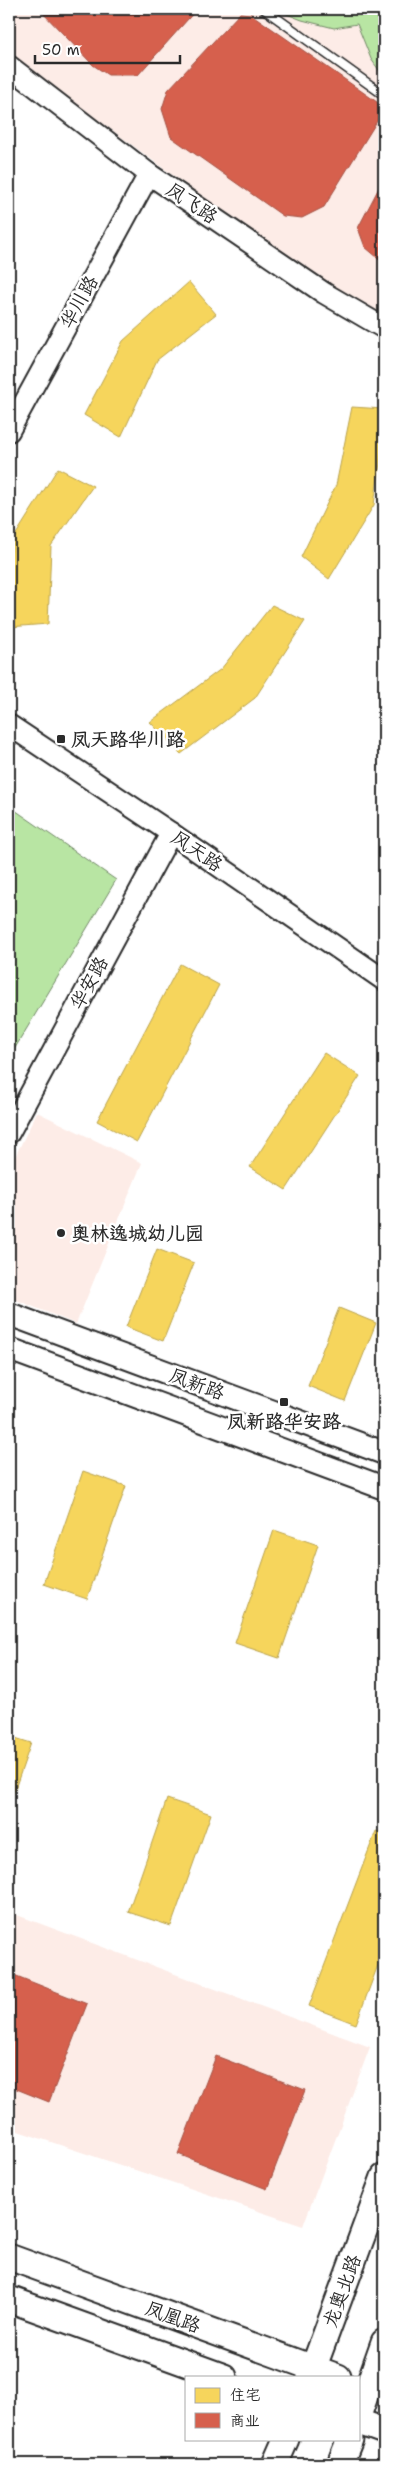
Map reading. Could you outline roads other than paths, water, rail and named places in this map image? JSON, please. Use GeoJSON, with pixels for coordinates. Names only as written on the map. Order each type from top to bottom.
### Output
{"type":"FeatureCollection","features":[{"type":"Feature","properties":{"kind":"main road","name":"凤新路"},"geometry":{"type":"LineString","coordinates":[[9,1314],[384,1453]]}},
{"type":"Feature","properties":{"kind":"main road"},"geometry":{"type":"LineString","coordinates":[[9,1349],[384,1488]]}},
{"type":"Feature","properties":{"kind":"main road","name":"龙奥北路"},"geometry":{"type":"LineString","coordinates":[[312,2372],[384,2177]]}},
{"type":"Feature","properties":{"kind":"main road","name":"凤凰路"},"geometry":{"type":"LineString","coordinates":[[9,2257],[312,2372],[333,2376]]}},
{"type":"Feature","properties":{"kind":"main road","name":"凤凰路"},"geometry":{"type":"LineString","coordinates":[[9,2299],[221,2376]]}},
{"type":"Feature","properties":{"kind":"main road"},"geometry":{"type":"LineString","coordinates":[[360,2412],[370,2389],[384,2342]]}},
{"type":"Feature","properties":{"kind":"main road"},"geometry":{"type":"LineString","coordinates":[[360,2422],[384,2431]]}},
{"type":"Feature","properties":{"kind":"main road"},"geometry":{"type":"LineString","coordinates":[[275,2464],[286,2440]]}},
{"type":"Feature","properties":{"kind":"main road"},"geometry":{"type":"LineString","coordinates":[[340,2464],[350,2440]]}},
{"type":"Feature","properties":{"kind":"street","name":"凤飞路"},"geometry":{"type":"LineString","coordinates":[[9,66],[149,174],[324,293],[384,328]]}},
{"type":"Feature","properties":{"kind":"street","name":"华川路"},"geometry":{"type":"LineString","coordinates":[[9,431],[149,174]]}},
{"type":"Feature","properties":{"kind":"street","name":"风天路"},"geometry":{"type":"LineString","coordinates":[[9,725],[171,833],[384,980]]}},
{"type":"Feature","properties":{"kind":"street","name":"华安路"},"geometry":{"type":"LineString","coordinates":[[9,1133],[171,833]]}},
{"type":"Feature","properties":{"kind":"lane"},"geometry":{"type":"LineString","coordinates":[[264,9],[384,96]]}},
{"type":"Feature","properties":{"kind":"place","name":"凤天路华川路"},"geometry":{"type":"Point","coordinates":[61,739]}},
{"type":"Feature","properties":{"kind":"place","name":"奥林逸城幼儿园"},"geometry":{"type":"Point","coordinates":[61,1233]}},
{"type":"Feature","properties":{"kind":"place","name":"凤新路华安路"},"geometry":{"type":"Point","coordinates":[284,1402]}}]}
